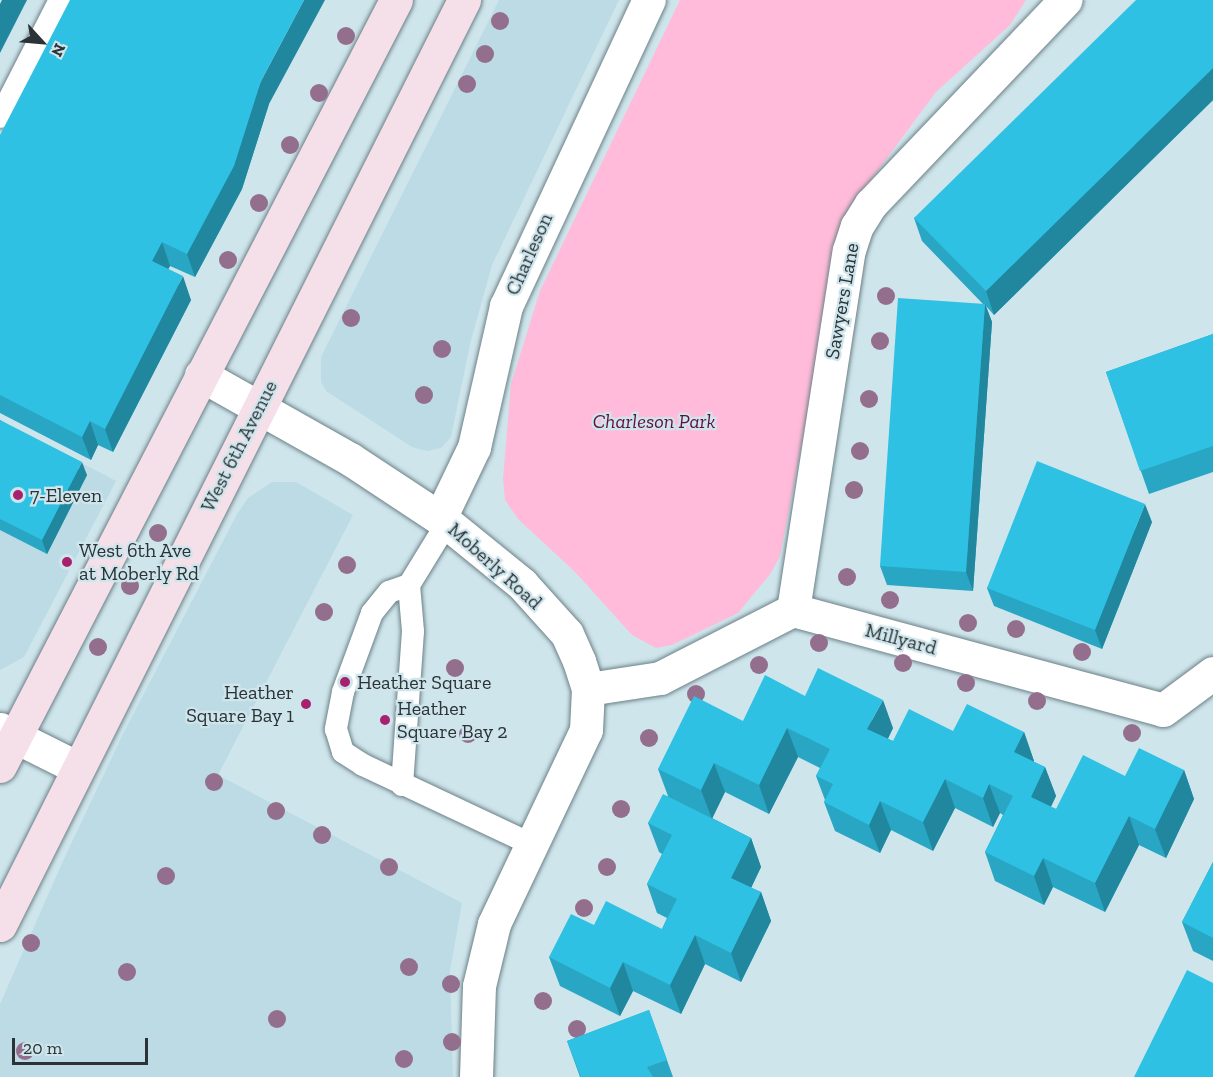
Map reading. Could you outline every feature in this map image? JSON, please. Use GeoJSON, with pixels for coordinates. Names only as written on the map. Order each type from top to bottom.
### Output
{"type":"FeatureCollection","features":[{"type":"Feature","properties":{"kind":"main road"},"geometry":{"type":"LineString","coordinates":[[0,766],[8,733],[201,375],[396,0]]}},
{"type":"Feature","properties":{"kind":"main road","name":"West 6th Avenue"},"geometry":{"type":"LineString","coordinates":[[0,926],[76,767],[464,0]]}},
{"type":"Feature","properties":{"kind":"street","name":"Charleson"},"geometry":{"type":"LineString","coordinates":[[444,521],[474,447],[506,306],[649,0]]}},
{"type":"Feature","properties":{"kind":"street","name":"Sawyers Lane"},"geometry":{"type":"LineString","coordinates":[[793,610],[849,250],[856,226],[871,204],[1065,0]]}},
{"type":"Feature","properties":{"kind":"street","name":"Moberly Road"},"geometry":{"type":"LineString","coordinates":[[201,375],[350,459],[444,521],[522,585],[567,634],[588,689],[589,709],[581,747],[531,844],[494,924],[485,954],[475,1029],[476,1077]]}},
{"type":"Feature","properties":{"kind":"street","name":"Millyard"},"geometry":{"type":"LineString","coordinates":[[793,610],[1163,710],[1213,673]]}},
{"type":"Feature","properties":{"kind":"street"},"geometry":{"type":"LineString","coordinates":[[588,689],[660,678],[793,610]]}},
{"type":"Feature","properties":{"kind":"street"},"geometry":{"type":"LineString","coordinates":[[8,733],[76,767]]}},
{"type":"Feature","properties":{"kind":"lane"},"geometry":{"type":"LineString","coordinates":[[0,117],[60,0]]}},
{"type":"Feature","properties":{"kind":"lane"},"geometry":{"type":"LineString","coordinates":[[402,785],[413,631],[409,585],[444,521]]}},
{"type":"Feature","properties":{"kind":"lane"},"geometry":{"type":"LineString","coordinates":[[409,585],[389,592],[372,613],[343,692],[336,729],[344,752],[402,785],[531,844]]}},
{"type":"Feature","properties":{"kind":"shaded area"},"geometry":{"type":"Polygon","coordinates":[[[499,0],[619,0],[492,265],[470,344],[451,437],[441,448],[427,451],[412,447],[326,391],[321,382],[321,357],[499,0]]]}},
{"type":"Feature","properties":{"kind":"shaded area"},"geometry":{"type":"Polygon","coordinates":[[[0,420],[116,481],[24,657],[0,670],[0,420]]]}},
{"type":"Feature","properties":{"kind":"shaded area"},"geometry":{"type":"Polygon","coordinates":[[[272,482],[296,482],[353,515],[218,775],[462,903],[450,971],[453,1077],[0,1077],[0,1004],[63,861],[121,738],[237,514],[248,498],[272,482]]]}},
{"type":"Feature","properties":{"kind":"green space","name":"Charleson Park"},"geometry":{"type":"Polygon","coordinates":[[[680,0],[1026,0],[1010,25],[936,92],[847,212],[780,556],[771,573],[738,613],[672,645],[656,648],[632,635],[576,573],[518,519],[505,500],[503,479],[511,384],[540,291],[680,0]]]}},
{"type":"Feature","properties":{"kind":"building"},"geometry":{"type":"Polygon","coordinates":[[[70,0],[304,0],[261,81],[234,166],[187,254],[162,242],[152,261],[183,276],[105,429],[90,421],[82,437],[0,395],[0,135],[70,0]]]}},
{"type":"Feature","properties":{"kind":"building"},"geometry":{"type":"Polygon","coordinates":[[[1136,0],[1213,0],[1213,68],[986,291],[914,218],[1136,0]]]}},
{"type":"Feature","properties":{"kind":"building"},"geometry":{"type":"Polygon","coordinates":[[[898,298],[985,304],[966,572],[880,566],[898,298]]]}},
{"type":"Feature","properties":{"kind":"building"},"geometry":{"type":"Polygon","coordinates":[[[1213,334],[1213,446],[1140,471],[1106,372],[1213,334]]]}},
{"type":"Feature","properties":{"kind":"building"},"geometry":{"type":"Polygon","coordinates":[[[0,420],[82,462],[42,540],[0,519],[0,420]]]}},
{"type":"Feature","properties":{"kind":"building"},"geometry":{"type":"Polygon","coordinates":[[[1037,461],[1145,504],[1095,630],[987,588],[1037,461]]]}},
{"type":"Feature","properties":{"kind":"building"},"geometry":{"type":"Polygon","coordinates":[[[818,668],[883,700],[867,729],[893,741],[909,709],[953,731],[967,704],[1024,732],[1014,752],[1045,767],[1031,797],[1056,809],[1083,755],[1125,776],[1139,748],[1184,770],[1155,829],[1129,816],[1095,883],[1043,858],[1034,876],[985,852],[1013,796],[989,784],[983,798],[945,779],[923,822],[880,801],[869,825],[824,802],[833,784],[816,776],[830,749],[787,728],[759,785],[714,763],[701,790],[658,769],[694,696],[743,721],[765,675],[805,696],[818,668]]]}},
{"type":"Feature","properties":{"kind":"building"},"geometry":{"type":"Polygon","coordinates":[[[663,794],[751,838],[731,878],[761,892],[731,953],[695,935],[670,985],[623,962],[610,988],[549,957],[571,914],[594,925],[606,901],[662,929],[677,899],[647,884],[672,835],[648,823],[663,794]]]}},
{"type":"Feature","properties":{"kind":"building"},"geometry":{"type":"Polygon","coordinates":[[[1213,862],[1213,938],[1182,922],[1213,862]]]}},
{"type":"Feature","properties":{"kind":"building"},"geometry":{"type":"Polygon","coordinates":[[[1187,970],[1213,983],[1213,1077],[1134,1077],[1187,970]]]}},
{"type":"Feature","properties":{"kind":"building"},"geometry":{"type":"Polygon","coordinates":[[[649,1010],[667,1060],[647,1067],[653,1077],[581,1077],[567,1041],[649,1010]]]}},
{"type":"Feature","properties":{"kind":"place","name":"7-Eleven"},"geometry":{"type":"Point","coordinates":[18,495]}},
{"type":"Feature","properties":{"kind":"place","name":"West 6th Ave at Moberly Rd"},"geometry":{"type":"Point","coordinates":[67,562]}},
{"type":"Feature","properties":{"kind":"place","name":"Heather Square"},"geometry":{"type":"Point","coordinates":[345,682]}},
{"type":"Feature","properties":{"kind":"place","name":"Heather Square Bay 1"},"geometry":{"type":"Point","coordinates":[306,704]}},
{"type":"Feature","properties":{"kind":"place","name":"Heather Square Bay 2"},"geometry":{"type":"Point","coordinates":[385,720]}}]}
